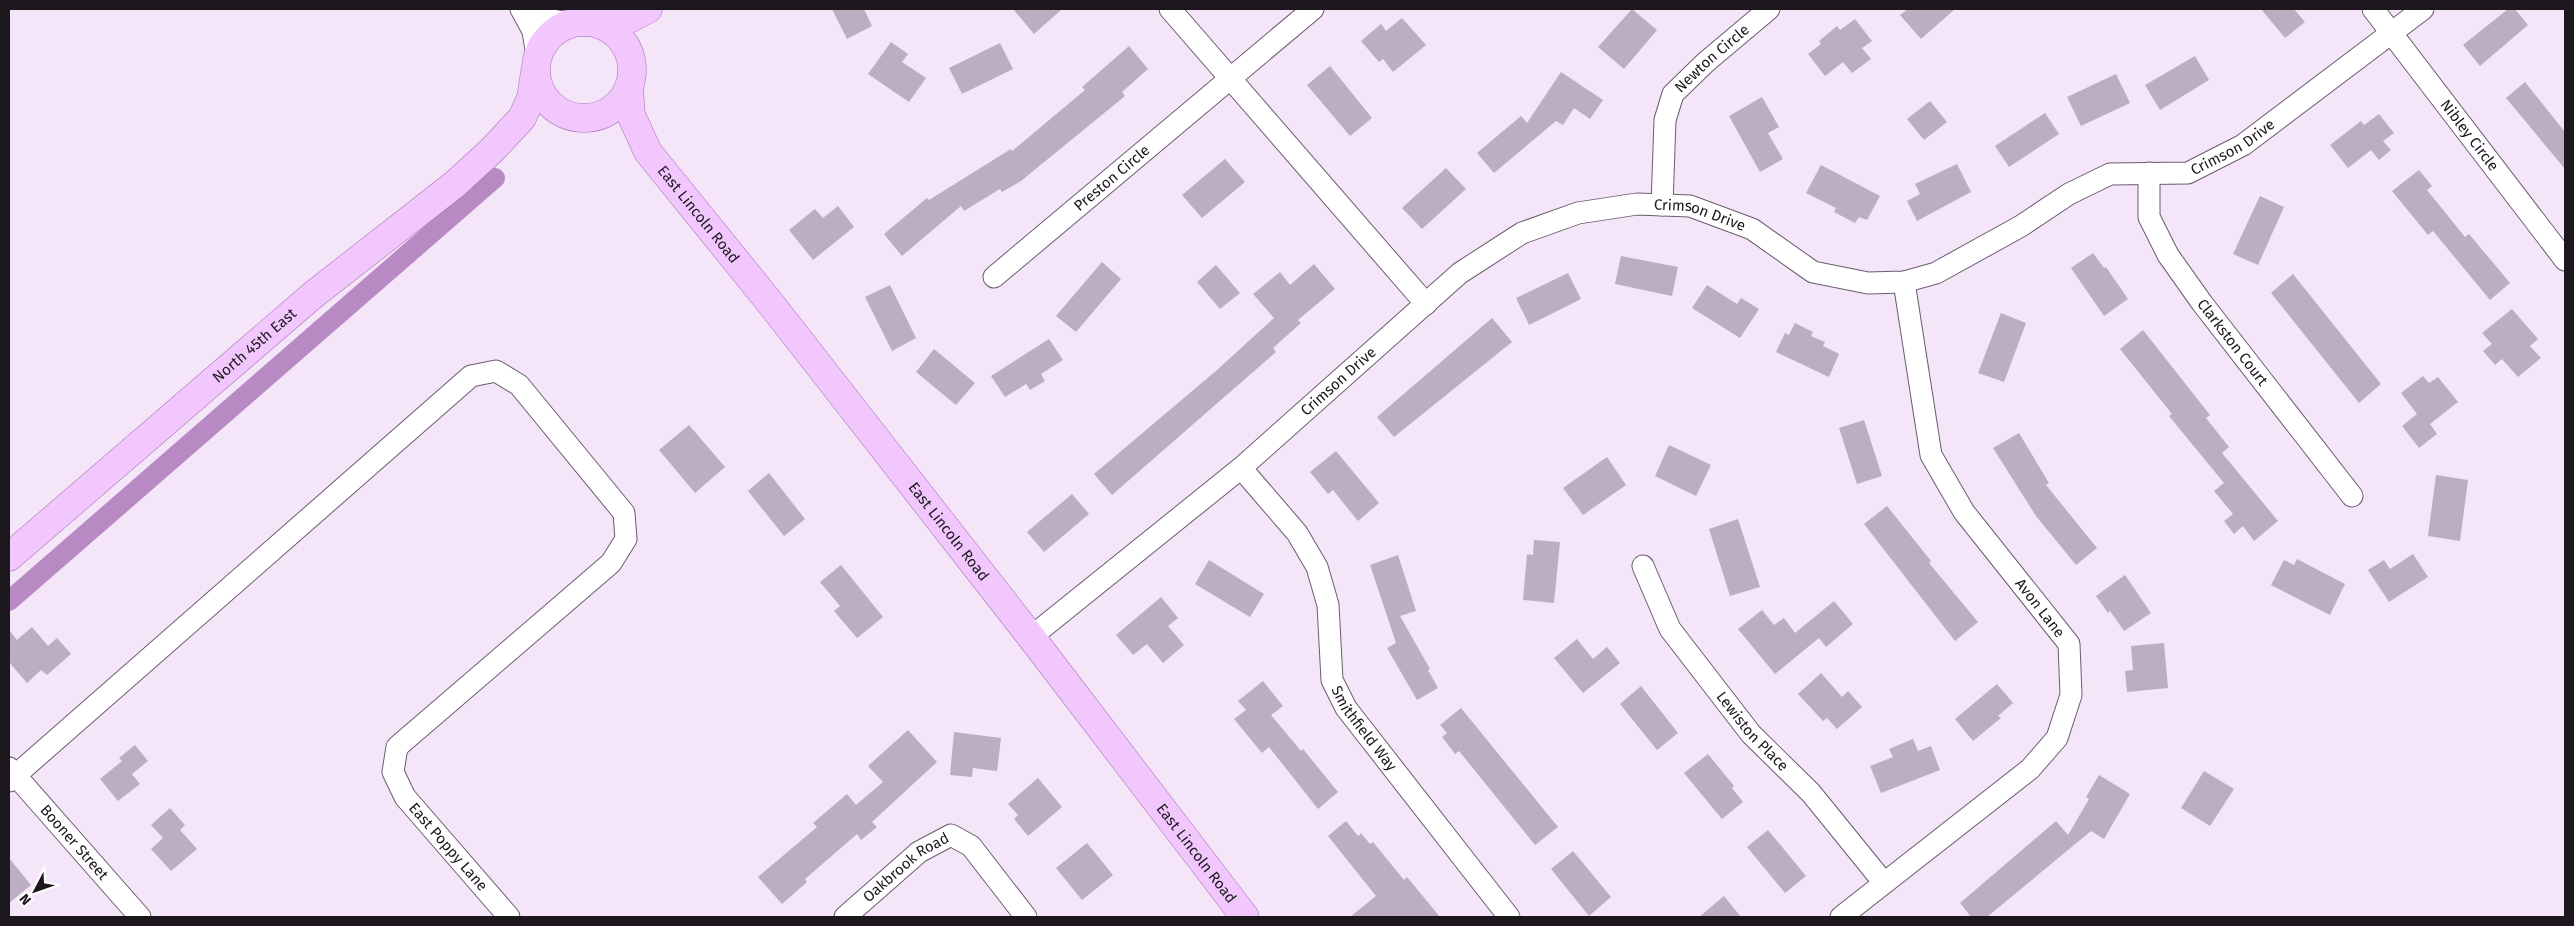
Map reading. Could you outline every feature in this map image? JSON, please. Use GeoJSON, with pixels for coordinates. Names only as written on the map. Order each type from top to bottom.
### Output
{"type":"FeatureCollection","features":[{"type":"Feature","properties":{"kind":"main road"},"geometry":{"type":"LineString","coordinates":[[650,9],[638,30],[633,44],[632,74],[629,88],[614,108],[583,118],[560,112],[547,102],[539,88],[536,64],[545,42],[556,30],[579,23],[629,19],[650,9]]}},
{"type":"Feature","properties":{"kind":"main road"},"geometry":{"type":"LineString","coordinates":[[579,23],[602,26],[616,34],[625,46],[631,60]]}},
{"type":"Feature","properties":{"kind":"main road","name":"North 45th East"},"geometry":{"type":"LineString","coordinates":[[504,140],[522,118],[531,98],[536,64]]}},
{"type":"Feature","properties":{"kind":"main road","name":"East Lincoln Road"},"geometry":{"type":"LineString","coordinates":[[629,88],[631,116],[648,152]]}},
{"type":"Feature","properties":{"kind":"main road","name":"North 45th East"},"geometry":{"type":"LineString","coordinates":[[9,557],[313,295],[454,184],[504,140],[526,126],[548,119],[583,118]]}},
{"type":"Feature","properties":{"kind":"main road","name":"East Lincoln Road"},"geometry":{"type":"LineString","coordinates":[[583,118],[622,132],[648,152],[771,304],[1031,637],[1245,917]]}},
{"type":"Feature","properties":{"kind":"street"},"geometry":{"type":"LineString","coordinates":[[521,9],[532,30],[536,64]]}},
{"type":"Feature","properties":{"kind":"street"},"geometry":{"type":"LineString","coordinates":[[528,9],[553,20],[579,23]]}},
{"type":"Feature","properties":{"kind":"street"},"geometry":{"type":"LineString","coordinates":[[1170,9],[1426,304]]}},
{"type":"Feature","properties":{"kind":"street","name":"Preston Circle"},"geometry":{"type":"LineString","coordinates":[[994,277],[1231,80],[1313,9]]}},
{"type":"Feature","properties":{"kind":"street","name":"Newton Circle"},"geometry":{"type":"LineString","coordinates":[[1662,205],[1665,120],[1674,94],[1706,62],[1769,9]]}},
{"type":"Feature","properties":{"kind":"street","name":"Nibley Circle"},"geometry":{"type":"LineString","coordinates":[[2373,9],[2565,260]]}},
{"type":"Feature","properties":{"kind":"street","name":"Crimson Drive"},"geometry":{"type":"LineString","coordinates":[[1031,637],[1241,468],[1460,273],[1522,233],[1578,212],[1636,204],[1690,206],[1752,229],[1813,272],[1868,283],[1904,282],[1936,273],[2021,226],[2068,194],[2110,174],[2188,173],[2243,145],[2422,9]]}},
{"type":"Feature","properties":{"kind":"street","name":"Clarkston Court"},"geometry":{"type":"LineString","coordinates":[[2149,173],[2149,217],[2168,255],[2202,303],[2352,496]]}},
{"type":"Feature","properties":{"kind":"street","name":"Avon Lane"},"geometry":{"type":"LineString","coordinates":[[1841,917],[2030,769],[2058,738],[2071,695],[2069,644],[1964,512],[1931,455],[1904,282]]}},
{"type":"Feature","properties":{"kind":"street","name":"East Poppy Lane"},"geometry":{"type":"LineString","coordinates":[[11,775],[471,376],[496,371],[519,385],[624,513],[626,539],[611,563],[397,747],[393,772],[405,797],[509,917]]}},
{"type":"Feature","properties":{"kind":"street","name":"Smithfield Way"},"geometry":{"type":"LineString","coordinates":[[1241,468],[1297,533],[1317,567],[1328,605],[1332,680],[1346,708],[1509,917]]}},
{"type":"Feature","properties":{"kind":"street","name":"Lewiston Place"},"geometry":{"type":"LineString","coordinates":[[1643,566],[1670,629],[1751,734],[1811,793],[1884,883]]}},
{"type":"Feature","properties":{"kind":"street","name":"Booner Street"},"geometry":{"type":"LineString","coordinates":[[11,775],[140,917]]}},
{"type":"Feature","properties":{"kind":"street","name":"Oakbrook Road"},"geometry":{"type":"LineString","coordinates":[[845,917],[919,852],[951,835],[971,846],[1026,917]]}},
{"type":"Feature","properties":{"kind":"building"},"geometry":{"type":"Polygon","coordinates":[[[832,9],[864,9],[872,26],[847,39],[832,9]]]}},
{"type":"Feature","properties":{"kind":"building"},"geometry":{"type":"Polygon","coordinates":[[[1013,9],[1062,9],[1034,34],[1013,9]]]}},
{"type":"Feature","properties":{"kind":"building"},"geometry":{"type":"Polygon","coordinates":[[[1632,9],[1657,30],[1624,69],[1598,47],[1632,9]]]}},
{"type":"Feature","properties":{"kind":"building"},"geometry":{"type":"Polygon","coordinates":[[[1908,9],[1955,9],[1921,39],[1900,15],[1908,9]]]}},
{"type":"Feature","properties":{"kind":"building"},"geometry":{"type":"Polygon","coordinates":[[[2261,9],[2294,9],[2305,22],[2285,38],[2261,9]]]}},
{"type":"Feature","properties":{"kind":"building"},"geometry":{"type":"Polygon","coordinates":[[[2508,9],[2515,9],[2528,25],[2480,66],[2463,45],[2508,9]]]}},
{"type":"Feature","properties":{"kind":"building"},"geometry":{"type":"Polygon","coordinates":[[[1402,18],[1426,45],[1393,72],[1383,59],[1379,62],[1361,41],[1381,24],[1386,31],[1402,18]]]}},
{"type":"Feature","properties":{"kind":"building"},"geometry":{"type":"Polygon","coordinates":[[[1855,19],[1872,41],[1862,48],[1871,59],[1852,73],[1843,62],[1825,76],[1808,54],[1821,44],[1819,41],[1837,26],[1840,30],[1855,19]]]}},
{"type":"Feature","properties":{"kind":"building"},"geometry":{"type":"Polygon","coordinates":[[[891,42],[908,54],[902,62],[926,78],[909,102],[868,74],[891,42]]]}},
{"type":"Feature","properties":{"kind":"building"},"geometry":{"type":"Polygon","coordinates":[[[1000,43],[1013,69],[962,94],[949,68],[1000,43]]]}},
{"type":"Feature","properties":{"kind":"building"},"geometry":{"type":"Polygon","coordinates":[[[1129,46],[1148,69],[1122,92],[1125,96],[1021,181],[1002,192],[1000,189],[964,211],[961,206],[902,256],[884,234],[927,198],[929,200],[1011,149],[1012,151],[1085,90],[1082,87],[1129,46]]]}},
{"type":"Feature","properties":{"kind":"building"},"geometry":{"type":"Polygon","coordinates":[[[2195,56],[2209,80],[2160,110],[2145,85],[2195,56]]]}},
{"type":"Feature","properties":{"kind":"building"},"geometry":{"type":"Polygon","coordinates":[[[1330,66],[1372,118],[1350,136],[1307,85],[1330,66]]]}},
{"type":"Feature","properties":{"kind":"building"},"geometry":{"type":"Polygon","coordinates":[[[1561,72],[1603,100],[1590,119],[1574,108],[1563,125],[1556,121],[1494,173],[1477,153],[1521,116],[1527,123],[1561,72]]]}},
{"type":"Feature","properties":{"kind":"building"},"geometry":{"type":"Polygon","coordinates":[[[2116,74],[2130,103],[2081,126],[2067,97],[2116,74]]]}},
{"type":"Feature","properties":{"kind":"building"},"geometry":{"type":"Polygon","coordinates":[[[2525,82],[2565,132],[2565,169],[2506,98],[2525,82]]]}},
{"type":"Feature","properties":{"kind":"building"},"geometry":{"type":"Polygon","coordinates":[[[1762,97],[1779,127],[1768,133],[1783,159],[1760,172],[1729,116],[1762,97]]]}},
{"type":"Feature","properties":{"kind":"building"},"geometry":{"type":"Polygon","coordinates":[[[1930,101],[1947,122],[1924,140],[1907,119],[1930,101]]]}},
{"type":"Feature","properties":{"kind":"building"},"geometry":{"type":"Polygon","coordinates":[[[2045,113],[2059,134],[2009,167],[1995,146],[2045,113]]]}},
{"type":"Feature","properties":{"kind":"building"},"geometry":{"type":"Polygon","coordinates":[[[2379,114],[2394,133],[2383,141],[2391,150],[2379,160],[2371,150],[2348,168],[2330,145],[2361,121],[2364,125],[2379,114]]]}},
{"type":"Feature","properties":{"kind":"building"},"geometry":{"type":"Polygon","coordinates":[[[1225,159],[1245,182],[1202,218],[1182,195],[1225,159]]]}},
{"type":"Feature","properties":{"kind":"building"},"geometry":{"type":"Polygon","coordinates":[[[1957,164],[1971,192],[1917,221],[1907,201],[1920,194],[1915,184],[1957,164]]]}},
{"type":"Feature","properties":{"kind":"building"},"geometry":{"type":"Polygon","coordinates":[[[1821,165],[1880,196],[1867,220],[1859,217],[1855,223],[1834,212],[1836,208],[1806,193],[1821,165]]]}},
{"type":"Feature","properties":{"kind":"building"},"geometry":{"type":"Polygon","coordinates":[[[1446,168],[1466,189],[1422,229],[1402,208],[1446,168]]]}},
{"type":"Feature","properties":{"kind":"building"},"geometry":{"type":"Polygon","coordinates":[[[2419,170],[2432,186],[2427,190],[2465,237],[2469,234],[2510,283],[2490,300],[2433,231],[2428,235],[2392,191],[2419,170]]]}},
{"type":"Feature","properties":{"kind":"building"},"geometry":{"type":"Polygon","coordinates":[[[2260,196],[2284,207],[2258,265],[2233,254],[2260,196]]]}},
{"type":"Feature","properties":{"kind":"building"},"geometry":{"type":"Polygon","coordinates":[[[838,206],[854,227],[813,260],[789,230],[815,209],[823,218],[838,206]]]}},
{"type":"Feature","properties":{"kind":"building"},"geometry":{"type":"Polygon","coordinates":[[[2093,253],[2104,268],[2106,267],[2128,299],[2104,316],[2071,268],[2093,253]]]}},
{"type":"Feature","properties":{"kind":"building"},"geometry":{"type":"Polygon","coordinates":[[[1621,256],[1678,267],[1672,296],[1615,284],[1621,256]]]}},
{"type":"Feature","properties":{"kind":"building"},"geometry":{"type":"Polygon","coordinates":[[[1102,262],[1121,279],[1076,332],[1056,316],[1102,262]]]}},
{"type":"Feature","properties":{"kind":"building"},"geometry":{"type":"Polygon","coordinates":[[[1314,264],[1335,289],[1298,320],[1301,323],[1273,348],[1276,352],[1112,495],[1094,474],[1217,370],[1274,318],[1253,294],[1280,272],[1290,285],[1314,264]]]}},
{"type":"Feature","properties":{"kind":"building"},"geometry":{"type":"Polygon","coordinates":[[[1216,265],[1240,293],[1220,309],[1197,282],[1216,265]]]}},
{"type":"Feature","properties":{"kind":"building"},"geometry":{"type":"Polygon","coordinates":[[[1568,273],[1581,299],[1529,325],[1516,298],[1568,273]]]}},
{"type":"Feature","properties":{"kind":"building"},"geometry":{"type":"Polygon","coordinates":[[[2293,274],[2381,384],[2359,403],[2271,293],[2293,274]]]}},
{"type":"Feature","properties":{"kind":"building"},"geometry":{"type":"Polygon","coordinates":[[[890,285],[916,338],[892,351],[865,297],[890,285]]]}},
{"type":"Feature","properties":{"kind":"building"},"geometry":{"type":"Polygon","coordinates":[[[1707,285],[1737,304],[1741,298],[1759,309],[1740,338],[1692,308],[1707,285]]]}},
{"type":"Feature","properties":{"kind":"building"},"geometry":{"type":"Polygon","coordinates":[[[2512,309],[2538,339],[2530,346],[2541,358],[2518,377],[2502,359],[2495,365],[2483,351],[2492,344],[2482,333],[2512,309]]]}},
{"type":"Feature","properties":{"kind":"building"},"geometry":{"type":"Polygon","coordinates":[[[2001,313],[2026,323],[2004,382],[1978,373],[2001,313]]]}},
{"type":"Feature","properties":{"kind":"building"},"geometry":{"type":"Polygon","coordinates":[[[1492,318],[1512,342],[1394,437],[1377,417],[1492,318]]]}},
{"type":"Feature","properties":{"kind":"building"},"geometry":{"type":"Polygon","coordinates":[[[1795,323],[1813,332],[1811,336],[1825,342],[1823,346],[1839,354],[1829,377],[1776,352],[1785,333],[1789,335],[1795,323]]]}},
{"type":"Feature","properties":{"kind":"building"},"geometry":{"type":"Polygon","coordinates":[[[2143,330],[2210,415],[2206,418],[2229,447],[2222,453],[2278,521],[2254,541],[2243,526],[2234,534],[2224,521],[2233,514],[2214,491],[2224,483],[2169,416],[2172,414],[2120,349],[2143,330]]]}},
{"type":"Feature","properties":{"kind":"building"},"geometry":{"type":"Polygon","coordinates":[[[1049,339],[1063,360],[1041,374],[1045,381],[1030,390],[1026,384],[1005,397],[991,376],[1049,339]]]}},
{"type":"Feature","properties":{"kind":"building"},"geometry":{"type":"Polygon","coordinates":[[[934,349],[975,383],[956,405],[916,372],[934,349]]]}},
{"type":"Feature","properties":{"kind":"building"},"geometry":{"type":"Polygon","coordinates":[[[2423,376],[2429,383],[2438,377],[2458,402],[2430,424],[2437,434],[2419,448],[2402,426],[2417,414],[2401,393],[2423,376]]]}},
{"type":"Feature","properties":{"kind":"building"},"geometry":{"type":"Polygon","coordinates":[[[1864,420],[1882,476],[1857,484],[1839,428],[1864,420]]]}},
{"type":"Feature","properties":{"kind":"building"},"geometry":{"type":"Polygon","coordinates":[[[689,425],[725,467],[695,493],[659,450],[689,425]]]}},
{"type":"Feature","properties":{"kind":"building"},"geometry":{"type":"Polygon","coordinates":[[[2019,433],[2049,483],[2046,485],[2097,548],[2076,565],[2036,516],[1993,448],[2019,433]]]}},
{"type":"Feature","properties":{"kind":"building"},"geometry":{"type":"Polygon","coordinates":[[[1669,445],[1711,465],[1696,496],[1655,476],[1669,445]]]}},
{"type":"Feature","properties":{"kind":"building"},"geometry":{"type":"Polygon","coordinates":[[[1336,451],[1379,503],[1358,521],[1333,490],[1328,494],[1310,472],[1336,451]]]}},
{"type":"Feature","properties":{"kind":"building"},"geometry":{"type":"Polygon","coordinates":[[[1607,457],[1626,485],[1583,515],[1563,488],[1607,457]]]}},
{"type":"Feature","properties":{"kind":"building"},"geometry":{"type":"Polygon","coordinates":[[[769,473],[805,519],[784,536],[748,491],[769,473]]]}},
{"type":"Feature","properties":{"kind":"building"},"geometry":{"type":"Polygon","coordinates":[[[2436,475],[2468,480],[2460,541],[2428,536],[2436,475]]]}},
{"type":"Feature","properties":{"kind":"building"},"geometry":{"type":"Polygon","coordinates":[[[1072,494],[1089,514],[1044,552],[1027,532],[1072,494]]]}},
{"type":"Feature","properties":{"kind":"building"},"geometry":{"type":"Polygon","coordinates":[[[1887,506],[1931,561],[1929,563],[1978,622],[1955,641],[1864,524],[1887,506]]]}},
{"type":"Feature","properties":{"kind":"building"},"geometry":{"type":"Polygon","coordinates":[[[1738,519],[1760,587],[1730,596],[1709,529],[1738,519]]]}},
{"type":"Feature","properties":{"kind":"building"},"geometry":{"type":"Polygon","coordinates":[[[1534,540],[1560,542],[1554,603],[1523,600],[1527,554],[1533,555],[1534,540]]]}},
{"type":"Feature","properties":{"kind":"building"},"geometry":{"type":"Polygon","coordinates":[[[2413,554],[2428,577],[2389,602],[2368,570],[2384,560],[2390,569],[2413,554]]]}},
{"type":"Feature","properties":{"kind":"building"},"geometry":{"type":"Polygon","coordinates":[[[1398,555],[1416,611],[1400,616],[1430,669],[1428,670],[1438,688],[1417,700],[1387,648],[1396,643],[1370,565],[1398,555]]]}},
{"type":"Feature","properties":{"kind":"building"},"geometry":{"type":"Polygon","coordinates":[[[2297,559],[2345,584],[2330,615],[2271,585],[2284,560],[2294,565],[2297,559]]]}},
{"type":"Feature","properties":{"kind":"building"},"geometry":{"type":"Polygon","coordinates":[[[1209,560],[1264,594],[1250,617],[1195,584],[1209,560]]]}},
{"type":"Feature","properties":{"kind":"building"},"geometry":{"type":"Polygon","coordinates":[[[841,565],[883,617],[857,638],[834,611],[840,606],[820,582],[841,565]]]}},
{"type":"Feature","properties":{"kind":"building"},"geometry":{"type":"Polygon","coordinates":[[[2125,575],[2151,613],[2124,631],[2110,611],[2108,613],[2096,596],[2125,575]]]}},
{"type":"Feature","properties":{"kind":"building"},"geometry":{"type":"Polygon","coordinates":[[[1161,597],[1178,618],[1168,626],[1184,645],[1163,663],[1147,644],[1133,655],[1116,635],[1161,597]]]}},
{"type":"Feature","properties":{"kind":"building"},"geometry":{"type":"Polygon","coordinates":[[[1834,601],[1853,624],[1826,647],[1819,638],[1775,674],[1738,629],[1762,610],[1774,625],[1784,618],[1795,633],[1834,601]]]}},
{"type":"Feature","properties":{"kind":"building"},"geometry":{"type":"Polygon","coordinates":[[[32,627],[48,646],[57,638],[71,654],[47,675],[41,670],[27,683],[9,662],[9,630],[17,640],[32,627]]]}},
{"type":"Feature","properties":{"kind":"building"},"geometry":{"type":"Polygon","coordinates":[[[1577,639],[1593,659],[1607,647],[1620,663],[1583,693],[1554,658],[1577,639]]]}},
{"type":"Feature","properties":{"kind":"building"},"geometry":{"type":"Polygon","coordinates":[[[2164,643],[2168,688],[2127,692],[2125,671],[2133,670],[2131,646],[2164,643]]]}},
{"type":"Feature","properties":{"kind":"building"},"geometry":{"type":"Polygon","coordinates":[[[1821,673],[1842,697],[1848,691],[1862,707],[1837,729],[1827,718],[1823,721],[1798,694],[1821,673]]]}},
{"type":"Feature","properties":{"kind":"building"},"geometry":{"type":"Polygon","coordinates":[[[1263,681],[1283,706],[1271,715],[1301,751],[1303,749],[1338,792],[1318,809],[1269,747],[1262,753],[1234,719],[1246,710],[1238,701],[1263,681]]]}},
{"type":"Feature","properties":{"kind":"building"},"geometry":{"type":"Polygon","coordinates":[[[1997,684],[2013,703],[1998,716],[2001,718],[1973,741],[1955,719],[1997,684]]]}},
{"type":"Feature","properties":{"kind":"building"},"geometry":{"type":"Polygon","coordinates":[[[1641,686],[1678,733],[1657,750],[1620,704],[1641,686]]]}},
{"type":"Feature","properties":{"kind":"building"},"geometry":{"type":"Polygon","coordinates":[[[1461,708],[1558,827],[1535,845],[1459,751],[1455,754],[1442,737],[1447,733],[1440,725],[1461,708]]]}},
{"type":"Feature","properties":{"kind":"building"},"geometry":{"type":"Polygon","coordinates":[[[908,730],[937,762],[872,822],[877,827],[861,840],[857,834],[805,879],[807,882],[782,904],[758,877],[817,827],[813,823],[847,794],[856,805],[883,782],[868,766],[908,730]]]}},
{"type":"Feature","properties":{"kind":"building"},"geometry":{"type":"Polygon","coordinates":[[[954,732],[1001,738],[997,771],[973,768],[972,777],[950,775],[954,732]]]}},
{"type":"Feature","properties":{"kind":"building"},"geometry":{"type":"Polygon","coordinates":[[[1913,739],[1918,751],[1931,746],[1940,770],[1881,793],[1870,766],[1893,757],[1889,749],[1913,739]]]}},
{"type":"Feature","properties":{"kind":"building"},"geometry":{"type":"Polygon","coordinates":[[[135,745],[148,761],[132,774],[140,784],[118,801],[100,779],[122,761],[119,758],[135,745]]]}},
{"type":"Feature","properties":{"kind":"building"},"geometry":{"type":"Polygon","coordinates":[[[1708,754],[1734,786],[1732,788],[1743,802],[1722,819],[1684,773],[1708,754]]]}},
{"type":"Feature","properties":{"kind":"building"},"geometry":{"type":"Polygon","coordinates":[[[2204,771],[2234,789],[2210,826],[2181,808],[2204,771]]]}},
{"type":"Feature","properties":{"kind":"building"},"geometry":{"type":"Polygon","coordinates":[[[2099,775],[2130,794],[2104,839],[2091,831],[1987,917],[1971,917],[1960,903],[2056,821],[2068,835],[2089,799],[2086,797],[2099,775]]]}},
{"type":"Feature","properties":{"kind":"building"},"geometry":{"type":"Polygon","coordinates":[[[1038,778],[1062,807],[1028,836],[1014,819],[1018,815],[1008,804],[1038,778]]]}},
{"type":"Feature","properties":{"kind":"building"},"geometry":{"type":"Polygon","coordinates":[[[170,808],[185,825],[180,830],[197,849],[171,871],[151,849],[163,838],[151,825],[170,808]]]}},
{"type":"Feature","properties":{"kind":"building"},"geometry":{"type":"Polygon","coordinates":[[[1346,821],[1358,836],[1361,833],[1370,844],[1373,842],[1404,880],[1407,877],[1440,917],[1350,917],[1376,896],[1328,836],[1346,821]]]}},
{"type":"Feature","properties":{"kind":"building"},"geometry":{"type":"Polygon","coordinates":[[[1768,830],[1806,876],[1785,893],[1747,847],[1768,830]]]}},
{"type":"Feature","properties":{"kind":"building"},"geometry":{"type":"Polygon","coordinates":[[[1087,843],[1113,875],[1082,900],[1056,868],[1087,843]]]}},
{"type":"Feature","properties":{"kind":"building"},"geometry":{"type":"Polygon","coordinates":[[[1573,851],[1611,897],[1589,916],[1551,869],[1573,851]]]}},
{"type":"Feature","properties":{"kind":"building"},"geometry":{"type":"Polygon","coordinates":[[[9,858],[31,885],[9,903],[9,858]]]}},
{"type":"Feature","properties":{"kind":"building"},"geometry":{"type":"Polygon","coordinates":[[[1724,896],[1741,917],[1699,917],[1724,896]]]}},
{"type":"Feature","properties":{"kind":"waterway"},"geometry":{"type":"LineString","coordinates":[[9,601],[495,178]]}}]}
